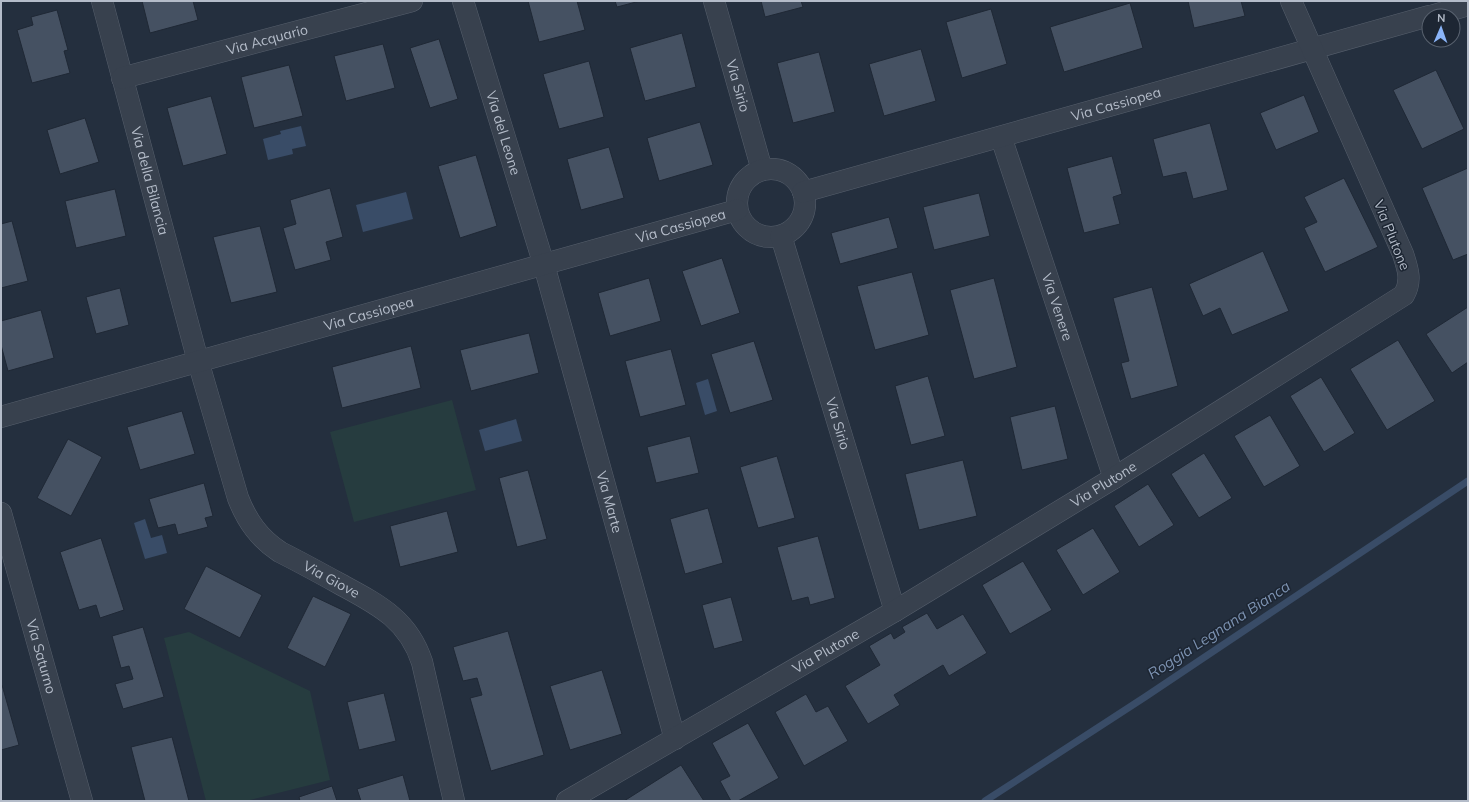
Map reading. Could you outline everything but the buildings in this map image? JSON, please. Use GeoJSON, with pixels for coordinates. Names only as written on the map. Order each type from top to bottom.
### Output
{"type":"FeatureCollection","features":[{"type":"Feature","properties":{"kind":"street","name":"Via della Bilancia"},"geometry":{"type":"LineString","coordinates":[[102,1],[198,362]]}},
{"type":"Feature","properties":{"kind":"street","name":"Via Acquario"},"geometry":{"type":"LineString","coordinates":[[122,78],[412,1]]}},
{"type":"Feature","properties":{"kind":"street","name":"Via del Leone"},"geometry":{"type":"LineString","coordinates":[[463,1],[544,265]]}},
{"type":"Feature","properties":{"kind":"street","name":"Via Sirio"},"geometry":{"type":"LineString","coordinates":[[714,1],[762,170]]}},
{"type":"Feature","properties":{"kind":"street","name":"Via Plutone"},"geometry":{"type":"LineString","coordinates":[[567,801],[895,611],[1114,478],[1404,295],[1407,289],[1409,274],[1403,254],[1291,1]]}},
{"type":"Feature","properties":{"kind":"street","name":"Via Cassiopea"},"geometry":{"type":"LineString","coordinates":[[1458,8],[1468,5]]}},
{"type":"Feature","properties":{"kind":"street","name":"Via Cassiopea"},"geometry":{"type":"LineString","coordinates":[[803,192],[1421,19]]}},
{"type":"Feature","properties":{"kind":"street","name":"Via Venere"},"geometry":{"type":"LineString","coordinates":[[1001,137],[1114,478]]}},
{"type":"Feature","properties":{"kind":"street"},"geometry":{"type":"LineString","coordinates":[[772,169],[782,171],[791,175],[803,192],[805,202],[801,218],[791,231],[781,236],[770,237],[758,235],[749,230],[741,221],[737,210],[736,200],[744,181],[752,174],[762,170],[772,169]]}},
{"type":"Feature","properties":{"kind":"street","name":"Via Cassiopea"},"geometry":{"type":"LineString","coordinates":[[1,417],[737,210]]}},
{"type":"Feature","properties":{"kind":"street","name":"Via Sirio"},"geometry":{"type":"LineString","coordinates":[[781,236],[895,611]]}},
{"type":"Feature","properties":{"kind":"street","name":"Via Marte"},"geometry":{"type":"LineString","coordinates":[[544,265],[675,739]]}},
{"type":"Feature","properties":{"kind":"street","name":"Via Giove"},"geometry":{"type":"LineString","coordinates":[[198,362],[238,498],[253,527],[264,540],[280,552],[382,607],[410,636],[422,662],[454,801]]}},
{"type":"Feature","properties":{"kind":"street","name":"Via Saturno"},"geometry":{"type":"LineString","coordinates":[[1,513],[82,801]]}},
{"type":"Feature","properties":{"kind":"green space"},"geometry":{"type":"Polygon","coordinates":[[[452,400],[476,490],[354,522],[330,432],[452,400]]]}},
{"type":"Feature","properties":{"kind":"green space"},"geometry":{"type":"Polygon","coordinates":[[[189,632],[310,691],[330,780],[246,801],[206,801],[164,638],[189,632]]]}},
{"type":"Feature","properties":{"kind":"water"},"geometry":{"type":"Polygon","coordinates":[[[301,126],[306,146],[292,149],[293,154],[268,160],[263,139],[281,134],[280,131],[301,126]]]}},
{"type":"Feature","properties":{"kind":"water"},"geometry":{"type":"Polygon","coordinates":[[[406,192],[413,219],[363,232],[356,205],[406,192]]]}},
{"type":"Feature","properties":{"kind":"water"},"geometry":{"type":"Polygon","coordinates":[[[708,379],[717,411],[705,415],[696,383],[708,379]]]}},
{"type":"Feature","properties":{"kind":"water"},"geometry":{"type":"Polygon","coordinates":[[[516,419],[522,441],[485,451],[479,430],[516,419]]]}},
{"type":"Feature","properties":{"kind":"water"},"geometry":{"type":"Polygon","coordinates":[[[145,519],[151,538],[162,535],[167,553],[145,559],[134,523],[145,519]]]}},
{"type":"Feature","properties":{"kind":"waterway","name":"Roggia Legnana Bianca"},"geometry":{"type":"LineString","coordinates":[[985,801],[1145,697],[1468,481]]}}]}
